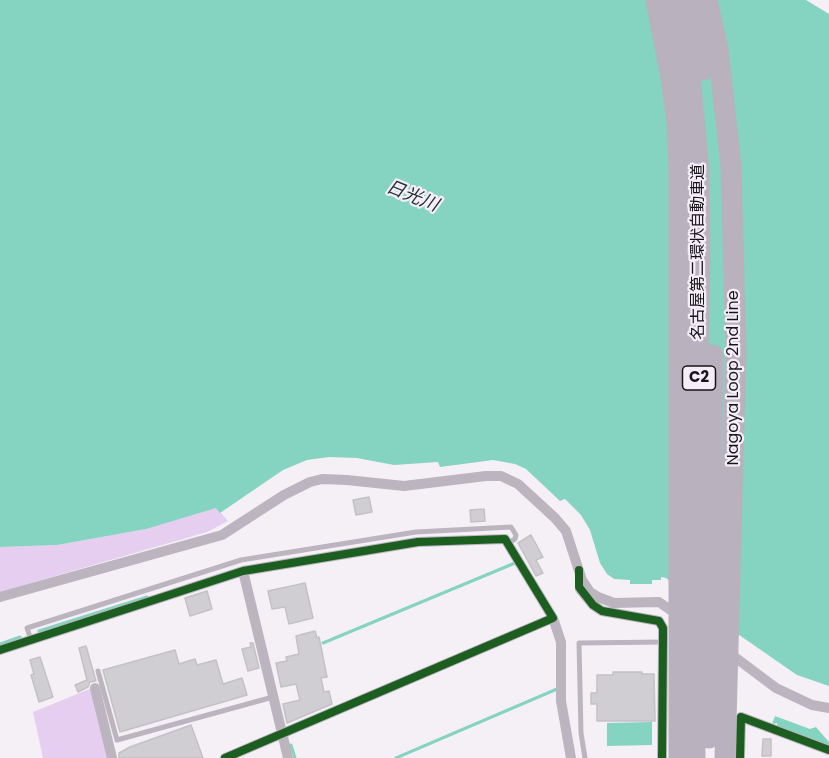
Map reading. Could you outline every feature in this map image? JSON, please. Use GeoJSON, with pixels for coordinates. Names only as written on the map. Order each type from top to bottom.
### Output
{"type":"FeatureCollection","features":[{"type":"Feature","properties":{"kind":"highway"},"geometry":{"type":"LineString","coordinates":[[656,0],[672,77],[679,170],[679,758]]}},
{"type":"Feature","properties":{"kind":"highway","name":"名古屋第二環状自動車道"},"geometry":{"type":"LineString","coordinates":[[673,0],[689,67],[699,170],[695,758]]}},
{"type":"Feature","properties":{"kind":"highway","name":"名古屋第二環状自動車道"},"geometry":{"type":"LineString","coordinates":[[688,0],[699,46],[708,105],[713,192],[709,758]]}},
{"type":"Feature","properties":{"kind":"highway","name":"Nagoya Loop 2nd Line"},"geometry":{"type":"LineString","coordinates":[[707,0],[718,49],[731,165],[736,351],[725,758]]}},
{"type":"Feature","properties":{"kind":"street"},"geometry":{"type":"LineString","coordinates":[[0,597],[222,535],[284,495],[310,482],[322,479],[404,486],[501,476],[518,484],[566,531],[582,580],[590,592],[614,603],[659,602],[776,688],[812,705],[829,708]]}},
{"type":"Feature","properties":{"kind":"street"},"geometry":{"type":"LineString","coordinates":[[0,650],[242,566],[418,542],[506,539],[553,618],[561,642],[561,701],[569,757]]}},
{"type":"Feature","properties":{"kind":"street"},"geometry":{"type":"LineString","coordinates":[[242,566],[288,758]]}},
{"type":"Feature","properties":{"kind":"street"},"geometry":{"type":"LineString","coordinates":[[579,570],[579,587],[593,605],[602,611],[614,614],[659,621],[663,628],[662,758]]}},
{"type":"Feature","properties":{"kind":"street"},"geometry":{"type":"LineString","coordinates":[[225,758],[553,618]]}},
{"type":"Feature","properties":{"kind":"street"},"geometry":{"type":"LineString","coordinates":[[95,688],[112,758]]}},
{"type":"Feature","properties":{"kind":"street"},"geometry":{"type":"LineString","coordinates":[[740,758],[741,717],[829,750]]}},
{"type":"Feature","properties":{"kind":"lane"},"geometry":{"type":"LineString","coordinates":[[585,758],[580,733],[579,643],[663,642]]}},
{"type":"Feature","properties":{"kind":"lane"},"geometry":{"type":"LineString","coordinates":[[98,671],[117,740],[273,697]]}},
{"type":"Feature","properties":{"kind":"shaded area"},"geometry":{"type":"Polygon","coordinates":[[[216,507],[228,521],[207,532],[0,592],[0,547],[57,545],[146,529],[216,507]]]}},
{"type":"Feature","properties":{"kind":"shaded area"},"geometry":{"type":"Polygon","coordinates":[[[92,688],[109,758],[43,758],[33,712],[92,688]]]}},
{"type":"Feature","properties":{"kind":"water","name":"日光川"},"geometry":{"type":"Polygon","coordinates":[[[0,0],[806,0],[829,14],[829,686],[797,675],[706,612],[666,578],[652,580],[652,584],[630,584],[630,580],[614,579],[607,574],[600,563],[590,530],[581,515],[565,499],[560,501],[526,469],[515,464],[493,460],[440,467],[438,462],[394,465],[357,458],[329,457],[307,460],[283,470],[220,513],[216,508],[146,529],[57,545],[0,547],[0,0]]]}},
{"type":"Feature","properties":{"kind":"water"},"geometry":{"type":"Polygon","coordinates":[[[775,716],[810,729],[816,727],[829,742],[829,747],[777,726],[777,723],[772,724],[775,716]]]}},
{"type":"Feature","properties":{"kind":"water"},"geometry":{"type":"Polygon","coordinates":[[[652,722],[652,745],[607,746],[607,723],[652,722]]]}},
{"type":"Feature","properties":{"kind":"building"},"geometry":{"type":"Polygon","coordinates":[[[369,497],[372,512],[356,515],[353,500],[369,497]]]}},
{"type":"Feature","properties":{"kind":"building"},"geometry":{"type":"Polygon","coordinates":[[[484,509],[485,521],[471,522],[470,510],[484,509]]]}},
{"type":"Feature","properties":{"kind":"building"},"geometry":{"type":"Polygon","coordinates":[[[531,535],[543,557],[536,560],[543,573],[536,576],[518,543],[531,535]]]}},
{"type":"Feature","properties":{"kind":"building"},"geometry":{"type":"Polygon","coordinates":[[[305,583],[313,618],[289,624],[285,607],[272,609],[268,591],[305,583]]]}},
{"type":"Feature","properties":{"kind":"building"},"geometry":{"type":"Polygon","coordinates":[[[207,591],[212,609],[190,616],[185,598],[207,591]]]}},
{"type":"Feature","properties":{"kind":"building"},"geometry":{"type":"Polygon","coordinates":[[[315,631],[317,638],[319,637],[327,677],[321,678],[324,692],[329,691],[332,704],[287,723],[283,704],[300,700],[296,684],[281,687],[276,663],[287,661],[286,657],[299,654],[296,636],[315,631]]]}},
{"type":"Feature","properties":{"kind":"building"},"geometry":{"type":"Polygon","coordinates":[[[250,643],[253,643],[259,668],[248,671],[242,649],[251,647],[250,643]]]}},
{"type":"Feature","properties":{"kind":"building"},"geometry":{"type":"Polygon","coordinates":[[[86,646],[96,681],[90,682],[88,687],[78,692],[75,685],[87,680],[79,648],[86,646]]]}},
{"type":"Feature","properties":{"kind":"building"},"geometry":{"type":"Polygon","coordinates":[[[175,650],[179,664],[195,659],[197,665],[216,660],[223,684],[242,678],[247,695],[120,732],[103,670],[175,650]]]}},
{"type":"Feature","properties":{"kind":"building"},"geometry":{"type":"Polygon","coordinates":[[[40,657],[53,697],[39,702],[31,675],[34,674],[30,660],[40,657]]]}},
{"type":"Feature","properties":{"kind":"building"},"geometry":{"type":"Polygon","coordinates":[[[613,672],[654,674],[655,721],[597,721],[597,704],[591,704],[591,693],[597,693],[597,675],[613,675],[613,672]]]}},
{"type":"Feature","properties":{"kind":"building"},"geometry":{"type":"Polygon","coordinates":[[[191,725],[203,758],[119,758],[119,753],[130,747],[191,725]]]}},
{"type":"Feature","properties":{"kind":"building"},"geometry":{"type":"Polygon","coordinates":[[[763,739],[771,739],[771,756],[762,756],[763,739]]]}},
{"type":"Feature","properties":{"kind":"waterway"},"geometry":{"type":"LineString","coordinates":[[323,643],[515,563]]}},
{"type":"Feature","properties":{"kind":"waterway"},"geometry":{"type":"LineString","coordinates":[[39,631],[147,597]]}},
{"type":"Feature","properties":{"kind":"waterway"},"geometry":{"type":"LineString","coordinates":[[0,644],[20,637]]}},
{"type":"Feature","properties":{"kind":"waterway"},"geometry":{"type":"LineString","coordinates":[[396,758],[557,689]]}},
{"type":"Feature","properties":{"kind":"waterway"},"geometry":{"type":"LineString","coordinates":[[291,745],[295,758]]}},
{"type":"Feature","properties":{"kind":"cycle path"},"geometry":{"type":"LineString","coordinates":[[0,650],[243,571],[418,542],[505,539],[553,618],[225,758]]}},
{"type":"Feature","properties":{"kind":"cycle path"},"geometry":{"type":"LineString","coordinates":[[579,570],[579,587],[593,605],[602,611],[659,621],[663,628],[662,758]]}},
{"type":"Feature","properties":{"kind":"cycle path"},"geometry":{"type":"LineString","coordinates":[[740,758],[741,717],[829,750]]}}]}
